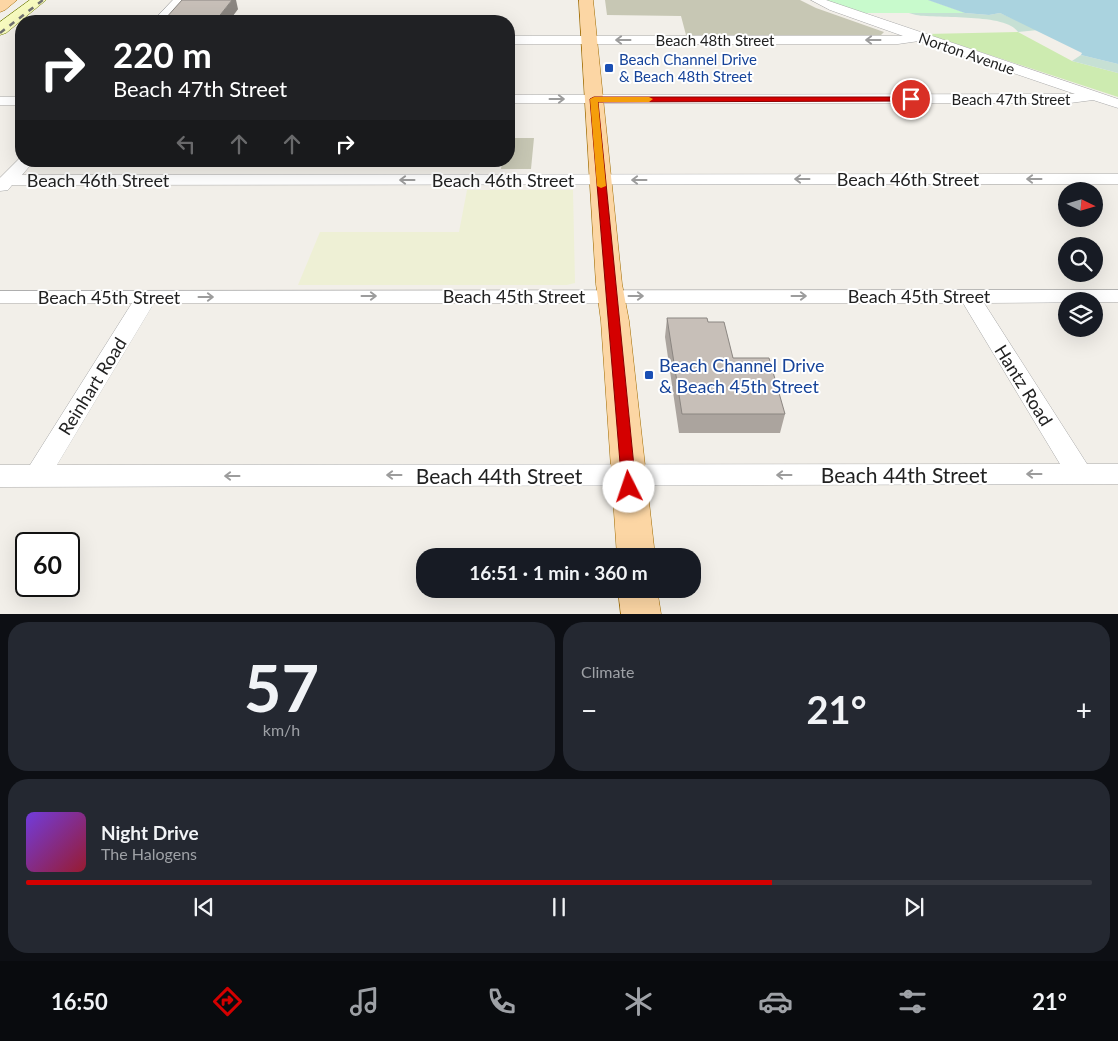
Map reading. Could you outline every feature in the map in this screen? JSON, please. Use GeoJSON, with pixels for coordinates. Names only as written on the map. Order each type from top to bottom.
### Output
{"type":"FeatureCollection","features":[{"type":"Feature","properties":{"kind":"main road"},"geometry":{"type":"LineString","coordinates":[[0,7],[10,0]]}},
{"type":"Feature","properties":{"kind":"main road"},"geometry":{"type":"LineString","coordinates":[[586,0],[611,296],[635,548]]}},
{"type":"Feature","properties":{"kind":"main road"},"geometry":{"type":"LineString","coordinates":[[639,598],[640,614]]}},
{"type":"Feature","properties":{"kind":"street"},"geometry":{"type":"LineString","coordinates":[[20,15],[39,0]]}},
{"type":"Feature","properties":{"kind":"street"},"geometry":{"type":"LineString","coordinates":[[37,15],[56,0]]}},
{"type":"Feature","properties":{"kind":"street"},"geometry":{"type":"LineString","coordinates":[[165,15],[179,0]]}},
{"type":"Feature","properties":{"kind":"street","name":"Norton Avenue"},"geometry":{"type":"LineString","coordinates":[[817,0],[1118,104]]}},
{"type":"Feature","properties":{"kind":"street"},"geometry":{"type":"LineString","coordinates":[[0,30],[15,18]]}},
{"type":"Feature","properties":{"kind":"street"},"geometry":{"type":"LineString","coordinates":[[0,44],[15,33]]}},
{"type":"Feature","properties":{"kind":"street","name":"Beach 48th Street"},"geometry":{"type":"LineString","coordinates":[[515,40],[898,40],[921,37]]}},
{"type":"Feature","properties":{"kind":"street","name":"Beach 47th Street"},"geometry":{"type":"LineString","coordinates":[[515,100],[1070,99],[1094,96]]}},
{"type":"Feature","properties":{"kind":"street"},"geometry":{"type":"LineString","coordinates":[[0,101],[15,101]]}},
{"type":"Feature","properties":{"kind":"street"},"geometry":{"type":"LineString","coordinates":[[4,184],[20,167]]}},
{"type":"Feature","properties":{"kind":"street","name":"Beach 46th Street"},"geometry":{"type":"LineString","coordinates":[[4,184],[1118,179]]}},
{"type":"Feature","properties":{"kind":"street","name":"Hantz Road"},"geometry":{"type":"LineString","coordinates":[[969,296],[1080,474]]}},
{"type":"Feature","properties":{"kind":"street","name":"Beach 45th Street"},"geometry":{"type":"LineString","coordinates":[[0,297],[1118,296]]}},
{"type":"Feature","properties":{"kind":"street","name":"Reinhart Road"},"geometry":{"type":"LineString","coordinates":[[38,476],[147,297]]}},
{"type":"Feature","properties":{"kind":"street","name":"Beach 44th Street"},"geometry":{"type":"LineString","coordinates":[[0,476],[1118,474]]}},
{"type":"Feature","properties":{"kind":"shaded area"},"geometry":{"type":"Polygon","coordinates":[[[605,0],[800,0],[816,8],[884,32],[881,35],[686,35],[681,16],[607,15],[605,0]]]}},
{"type":"Feature","properties":{"kind":"shaded area"},"geometry":{"type":"Polygon","coordinates":[[[928,0],[965,13],[989,15],[1000,13],[1038,30],[1018,32],[1011,26],[987,19],[916,15],[890,7],[928,0]]]}},
{"type":"Feature","properties":{"kind":"shaded area"},"geometry":{"type":"Polygon","coordinates":[[[1081,55],[1118,64],[1118,73],[1072,61],[1081,55]]]}},
{"type":"Feature","properties":{"kind":"shaded area"},"geometry":{"type":"Polygon","coordinates":[[[515,138],[534,138],[531,169],[501,169],[501,167],[515,167],[515,138]]]}},
{"type":"Feature","properties":{"kind":"shaded area"},"geometry":{"type":"Polygon","coordinates":[[[467,190],[573,190],[575,283],[567,285],[298,285],[320,232],[459,232],[467,190]]]}},
{"type":"Feature","properties":{"kind":"green space"},"geometry":{"type":"Polygon","coordinates":[[[817,0],[928,0],[965,13],[850,13],[817,0]]]}},
{"type":"Feature","properties":{"kind":"green space"},"geometry":{"type":"Polygon","coordinates":[[[1018,32],[1072,61],[1118,73],[1118,97],[926,34],[1018,32]]]}},
{"type":"Feature","properties":{"kind":"water"},"geometry":{"type":"Polygon","coordinates":[[[928,0],[1118,0],[1118,64],[1081,55],[1082,53],[1000,13],[989,15],[965,13],[928,0]]]}},
{"type":"Feature","properties":{"kind":"building"},"geometry":{"type":"Polygon","coordinates":[[[182,0],[232,0],[220,15],[169,15],[182,0]]]}},
{"type":"Feature","properties":{"kind":"building"},"geometry":{"type":"Polygon","coordinates":[[[667,318],[707,318],[708,322],[724,322],[733,358],[769,358],[785,414],[682,414],[667,318]]]}},
{"type":"Feature","properties":{"kind":"railway"},"geometry":{"type":"LineString","coordinates":[[23,15],[43,0]]}},
{"type":"Feature","properties":{"kind":"railway"},"geometry":{"type":"LineString","coordinates":[[0,33],[15,21]]}},
{"type":"Feature","properties":{"kind":"slow traffic"},"geometry":{"type":"LineString","coordinates":[[601,186],[594,99],[649,99]]}},
{"type":"Feature","properties":{"kind":"place","name":"Beach Channel Drive & Beach 48th Street"},"geometry":{"type":"Point","coordinates":[609,68]}},
{"type":"Feature","properties":{"kind":"place","name":"Beach Channel Drive & Beach 45th Street"},"geometry":{"type":"Point","coordinates":[649,375]}},
{"type":"Feature","properties":{"kind":"route"},"geometry":{"type":"LineString","coordinates":[[629,487],[615,321],[609,284],[594,99],[911,99]]}}]}
